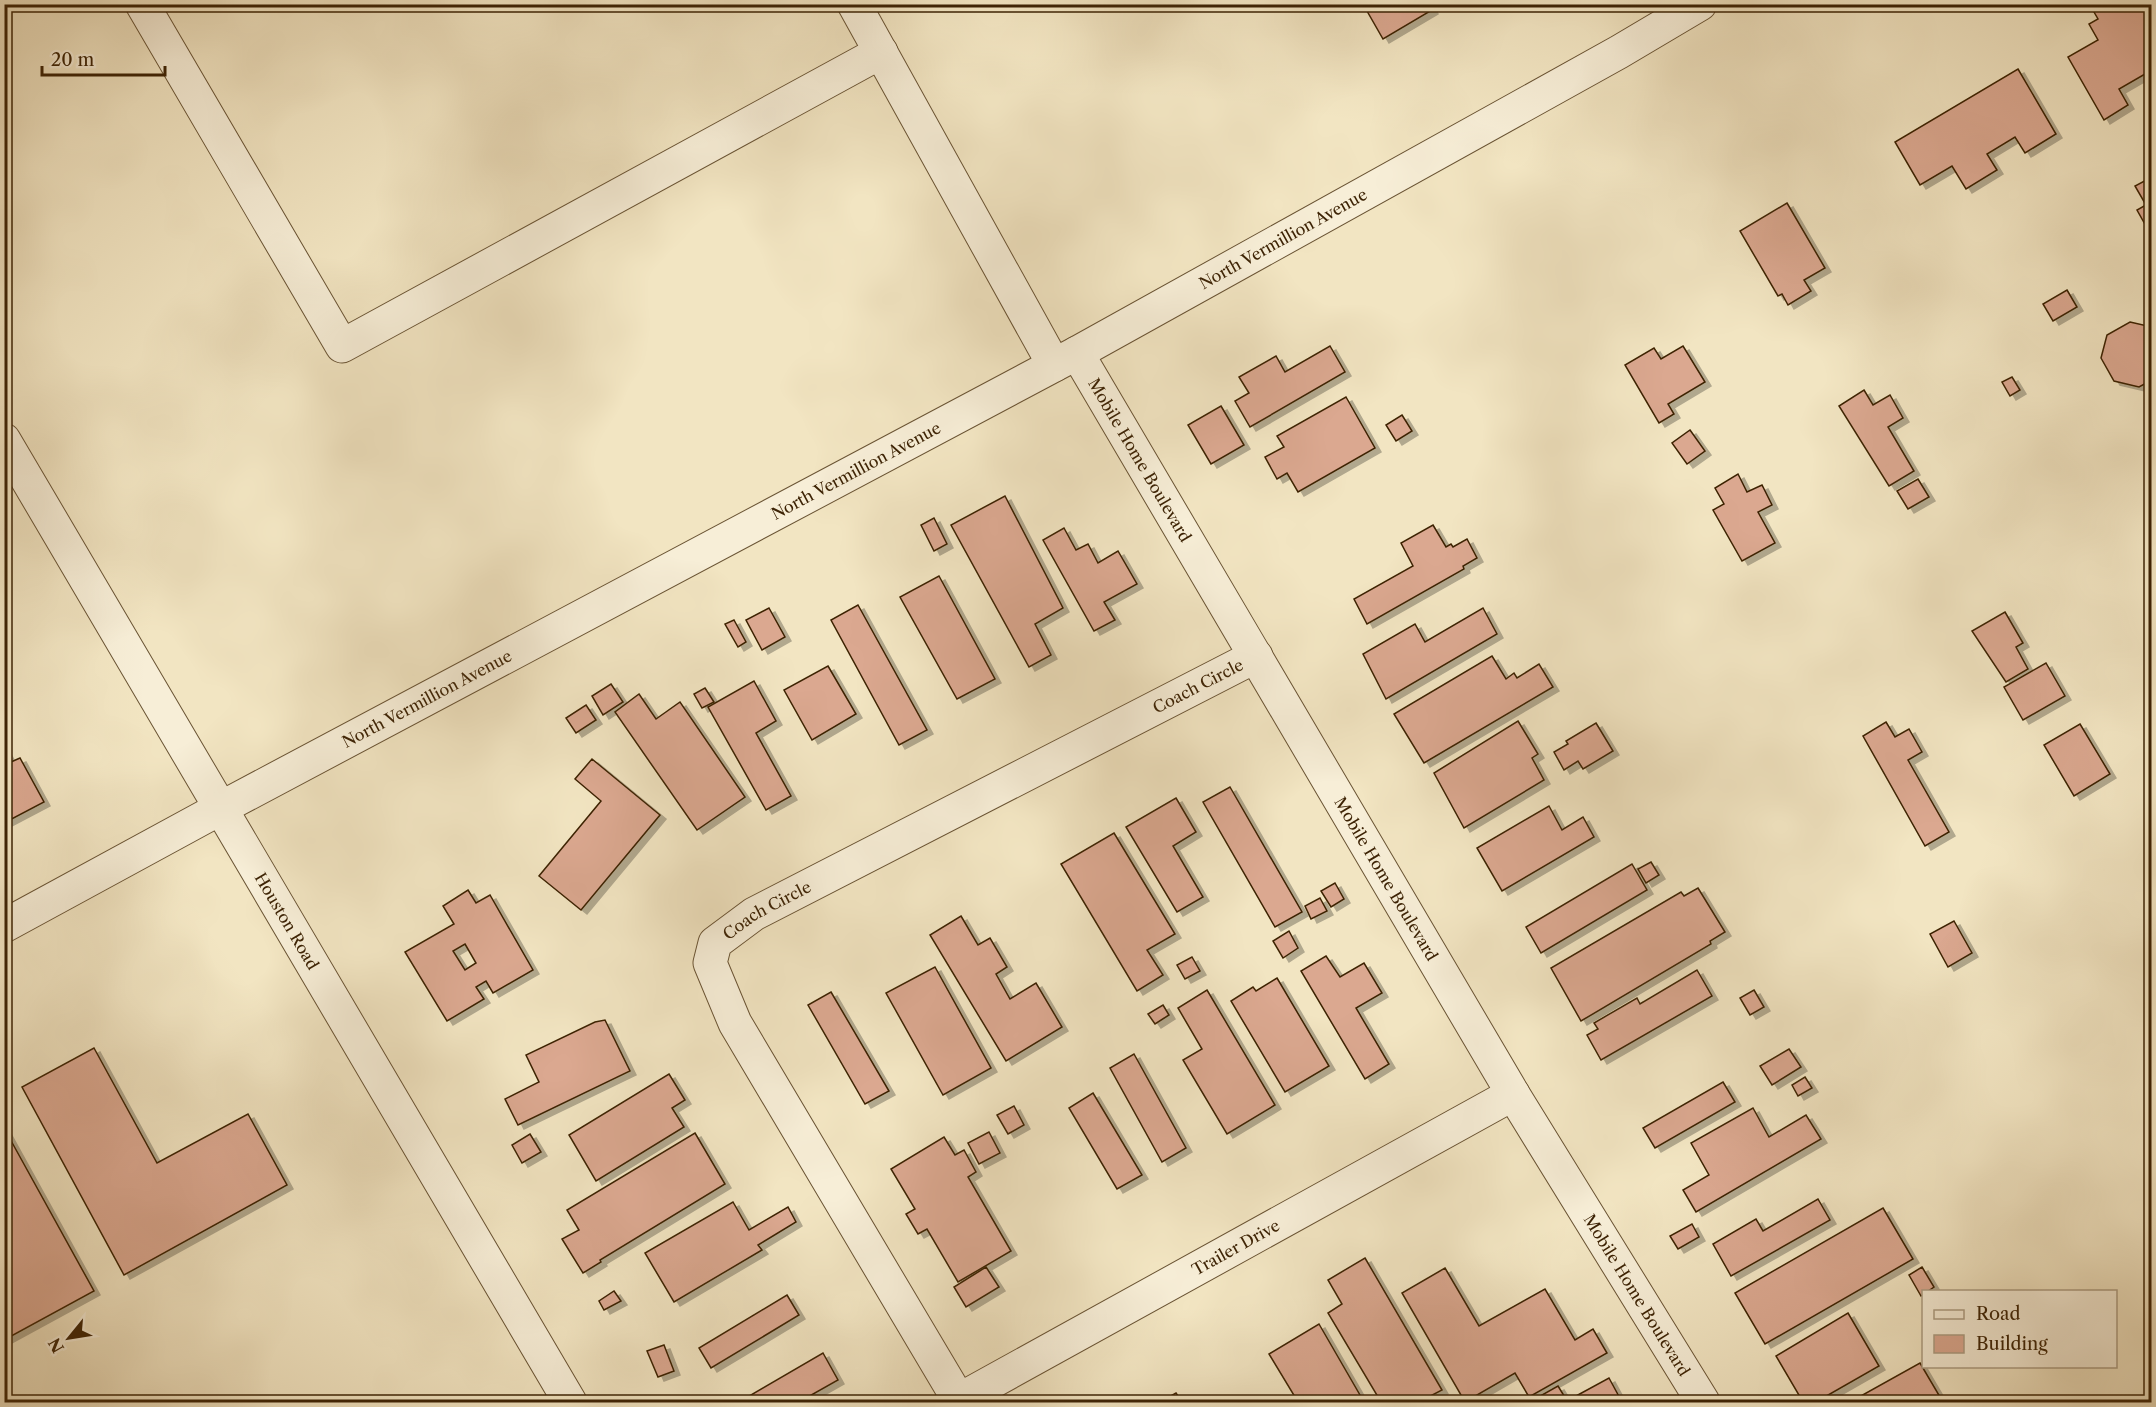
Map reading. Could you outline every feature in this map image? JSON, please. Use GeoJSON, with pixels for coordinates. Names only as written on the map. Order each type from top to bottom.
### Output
{"type":"FeatureCollection","features":[{"type":"Feature","properties":{"kind":"street"},"geometry":{"type":"LineString","coordinates":[[142,4],[342,346],[881,52]]}},
{"type":"Feature","properties":{"kind":"street","name":"Mobile Home Boulevard"},"geometry":{"type":"LineString","coordinates":[[854,4],[1065,359],[1256,656],[1513,1094],[1703,1402]]}},
{"type":"Feature","properties":{"kind":"street","name":"North Vermillion Avenue"},"geometry":{"type":"LineString","coordinates":[[4,926],[220,808],[1065,359],[1700,4]]}},
{"type":"Feature","properties":{"kind":"street","name":"Houston Road"},"geometry":{"type":"LineString","coordinates":[[4,440],[570,1402]]}},
{"type":"Feature","properties":{"kind":"street","name":"Coach Circle"},"geometry":{"type":"LineString","coordinates":[[959,1401],[735,1023],[710,963],[715,943],[754,914],[1256,656]]}},
{"type":"Feature","properties":{"kind":"street","name":"Trailer Drive"},"geometry":{"type":"LineString","coordinates":[[959,1401],[1513,1094]]}},
{"type":"Feature","properties":{"kind":"building"},"geometry":{"type":"Polygon","coordinates":[[[1363,4],[1429,4],[1432,10],[1383,39],[1363,4]]]}},
{"type":"Feature","properties":{"kind":"building"},"geometry":{"type":"Polygon","coordinates":[[[2106,4],[2111,4],[2114,9],[2122,4],[2152,4],[2152,70],[2119,89],[2128,105],[2104,120],[2068,57],[2098,40],[2089,24],[2098,19],[2094,12],[2106,4]]]}},
{"type":"Feature","properties":{"kind":"building"},"geometry":{"type":"Polygon","coordinates":[[[2018,69],[2056,134],[2025,153],[2015,137],[1987,154],[1997,170],[1966,189],[1952,166],[1920,185],[1895,142],[2018,69]]]}},
{"type":"Feature","properties":{"kind":"building"},"geometry":{"type":"Polygon","coordinates":[[[2152,177],[2152,223],[2146,226],[2137,210],[2146,205],[2135,186],[2152,177]]]}},
{"type":"Feature","properties":{"kind":"building"},"geometry":{"type":"Polygon","coordinates":[[[1787,203],[1825,268],[1804,280],[1811,291],[1788,305],[1782,294],[1778,296],[1740,231],[1787,203]]]}},
{"type":"Feature","properties":{"kind":"building"},"geometry":{"type":"Polygon","coordinates":[[[2067,290],[2077,307],[2053,321],[2043,304],[2067,290]]]}},
{"type":"Feature","properties":{"kind":"building"},"geometry":{"type":"Polygon","coordinates":[[[2130,322],[2152,327],[2152,380],[2139,387],[2114,381],[2101,358],[2107,335],[2130,322]]]}},
{"type":"Feature","properties":{"kind":"building"},"geometry":{"type":"Polygon","coordinates":[[[1330,346],[1345,372],[1250,427],[1235,401],[1249,393],[1239,377],[1276,356],[1285,372],[1330,346]]]}},
{"type":"Feature","properties":{"kind":"building"},"geometry":{"type":"Polygon","coordinates":[[[1683,346],[1705,382],[1668,404],[1674,414],[1659,423],[1625,365],[1654,348],[1661,359],[1683,346]]]}},
{"type":"Feature","properties":{"kind":"building"},"geometry":{"type":"Polygon","coordinates":[[[2012,377],[2020,390],[2010,396],[2002,382],[2012,377]]]}},
{"type":"Feature","properties":{"kind":"building"},"geometry":{"type":"Polygon","coordinates":[[[1864,390],[1873,405],[1890,395],[1903,418],[1888,427],[1914,471],[1889,486],[1839,406],[1864,390]]]}},
{"type":"Feature","properties":{"kind":"building"},"geometry":{"type":"Polygon","coordinates":[[[1346,397],[1375,448],[1298,492],[1287,473],[1277,479],[1265,457],[1284,447],[1277,436],[1346,397]]]}},
{"type":"Feature","properties":{"kind":"building"},"geometry":{"type":"Polygon","coordinates":[[[1221,406],[1244,445],[1211,464],[1188,425],[1221,406]]]}},
{"type":"Feature","properties":{"kind":"building"},"geometry":{"type":"Polygon","coordinates":[[[1402,415],[1412,431],[1396,441],[1386,425],[1402,415]]]}},
{"type":"Feature","properties":{"kind":"building"},"geometry":{"type":"Polygon","coordinates":[[[1690,430],[1705,451],[1687,464],[1672,443],[1690,430]]]}},
{"type":"Feature","properties":{"kind":"building"},"geometry":{"type":"Polygon","coordinates":[[[1738,474],[1747,492],[1762,485],[1772,505],[1758,512],[1775,543],[1742,561],[1713,510],[1724,504],[1715,488],[1738,474]]]}},
{"type":"Feature","properties":{"kind":"building"},"geometry":{"type":"Polygon","coordinates":[[[1918,479],[1929,497],[1908,509],[1897,491],[1918,479]]]}},
{"type":"Feature","properties":{"kind":"building"},"geometry":{"type":"Polygon","coordinates":[[[1005,496],[1063,608],[1035,624],[1051,655],[1029,667],[951,525],[1005,496]]]}},
{"type":"Feature","properties":{"kind":"building"},"geometry":{"type":"Polygon","coordinates":[[[934,518],[947,544],[934,551],[921,525],[934,518]]]}},
{"type":"Feature","properties":{"kind":"building"},"geometry":{"type":"Polygon","coordinates":[[[1433,525],[1446,547],[1451,544],[1453,547],[1467,539],[1477,558],[1463,566],[1464,569],[1367,624],[1354,599],[1413,566],[1401,543],[1433,525]]]}},
{"type":"Feature","properties":{"kind":"building"},"geometry":{"type":"Polygon","coordinates":[[[1064,528],[1076,550],[1088,544],[1098,563],[1118,551],[1137,584],[1104,602],[1115,620],[1094,631],[1043,540],[1064,528]]]}},
{"type":"Feature","properties":{"kind":"building"},"geometry":{"type":"Polygon","coordinates":[[[939,576],[995,679],[957,699],[900,597],[939,576]]]}},
{"type":"Feature","properties":{"kind":"building"},"geometry":{"type":"Polygon","coordinates":[[[858,605],[927,730],[899,745],[831,620],[858,605]]]}},
{"type":"Feature","properties":{"kind":"building"},"geometry":{"type":"Polygon","coordinates":[[[769,608],[785,637],[762,650],[746,620],[769,608]]]}},
{"type":"Feature","properties":{"kind":"building"},"geometry":{"type":"Polygon","coordinates":[[[1483,608],[1497,634],[1386,699],[1363,654],[1415,624],[1425,642],[1483,608]]]}},
{"type":"Feature","properties":{"kind":"building"},"geometry":{"type":"Polygon","coordinates":[[[2005,612],[2023,643],[2016,647],[2028,669],[2006,682],[1972,631],[2005,612]]]}},
{"type":"Feature","properties":{"kind":"building"},"geometry":{"type":"Polygon","coordinates":[[[734,620],[746,642],[738,647],[725,624],[734,620]]]}},
{"type":"Feature","properties":{"kind":"building"},"geometry":{"type":"Polygon","coordinates":[[[2152,643],[2152,656],[2145,646],[2152,643]]]}},
{"type":"Feature","properties":{"kind":"building"},"geometry":{"type":"Polygon","coordinates":[[[1492,656],[1506,679],[1514,673],[1517,678],[1539,664],[1553,687],[1424,763],[1394,714],[1492,656]]]}},
{"type":"Feature","properties":{"kind":"building"},"geometry":{"type":"Polygon","coordinates":[[[2046,663],[2065,696],[2023,720],[2004,687],[2046,663]]]}},
{"type":"Feature","properties":{"kind":"building"},"geometry":{"type":"Polygon","coordinates":[[[828,666],[856,714],[812,740],[784,690],[828,666]]]}},
{"type":"Feature","properties":{"kind":"building"},"geometry":{"type":"Polygon","coordinates":[[[754,681],[776,721],[756,733],[791,796],[766,810],[708,707],[754,681]]]}},
{"type":"Feature","properties":{"kind":"building"},"geometry":{"type":"Polygon","coordinates":[[[611,684],[623,702],[603,715],[592,696],[611,684]]]}},
{"type":"Feature","properties":{"kind":"building"},"geometry":{"type":"Polygon","coordinates":[[[705,688],[714,702],[702,708],[694,694],[705,688]]]}},
{"type":"Feature","properties":{"kind":"building"},"geometry":{"type":"Polygon","coordinates":[[[639,694],[656,719],[680,702],[745,797],[697,830],[615,712],[639,694]]]}},
{"type":"Feature","properties":{"kind":"building"},"geometry":{"type":"Polygon","coordinates":[[[586,705],[596,720],[576,733],[566,718],[586,705]]]}},
{"type":"Feature","properties":{"kind":"building"},"geometry":{"type":"Polygon","coordinates":[[[1518,721],[1538,754],[1532,758],[1544,780],[1464,828],[1434,773],[1518,721]]]}},
{"type":"Feature","properties":{"kind":"building"},"geometry":{"type":"Polygon","coordinates":[[[1886,722],[1895,737],[1909,729],[1922,752],[1908,760],[1949,832],[1925,846],[1863,736],[1886,722]]]}},
{"type":"Feature","properties":{"kind":"building"},"geometry":{"type":"Polygon","coordinates":[[[1596,723],[1613,751],[1583,769],[1578,761],[1564,770],[1554,752],[1568,744],[1566,741],[1596,723]]]}},
{"type":"Feature","properties":{"kind":"building"},"geometry":{"type":"Polygon","coordinates":[[[2080,724],[2110,774],[2074,796],[2044,745],[2080,724]]]}},
{"type":"Feature","properties":{"kind":"building"},"geometry":{"type":"Polygon","coordinates":[[[7,754],[11,762],[20,758],[44,802],[4,823],[7,754]]]}},
{"type":"Feature","properties":{"kind":"building"},"geometry":{"type":"Polygon","coordinates":[[[592,759],[660,815],[581,910],[539,876],[601,801],[575,779],[592,759]]]}},
{"type":"Feature","properties":{"kind":"building"},"geometry":{"type":"Polygon","coordinates":[[[1230,787],[1302,912],[1275,927],[1203,802],[1230,787]]]}},
{"type":"Feature","properties":{"kind":"building"},"geometry":{"type":"Polygon","coordinates":[[[1176,798],[1196,832],[1173,846],[1203,897],[1177,912],[1126,827],[1176,798]]]}},
{"type":"Feature","properties":{"kind":"building"},"geometry":{"type":"Polygon","coordinates":[[[1549,806],[1562,830],[1583,817],[1594,837],[1502,891],[1477,848],[1549,806]]]}},
{"type":"Feature","properties":{"kind":"building"},"geometry":{"type":"Polygon","coordinates":[[[1114,833],[1175,934],[1147,950],[1163,975],[1137,991],[1061,864],[1114,833]]]}},
{"type":"Feature","properties":{"kind":"building"},"geometry":{"type":"Polygon","coordinates":[[[1651,862],[1659,875],[1646,883],[1638,869],[1651,862]]]}},
{"type":"Feature","properties":{"kind":"building"},"geometry":{"type":"Polygon","coordinates":[[[1632,864],[1647,890],[1541,953],[1526,927],[1632,864]]]}},
{"type":"Feature","properties":{"kind":"building"},"geometry":{"type":"Polygon","coordinates":[[[1335,883],[1344,899],[1331,907],[1321,891],[1335,883]]]}},
{"type":"Feature","properties":{"kind":"building"},"geometry":{"type":"Polygon","coordinates":[[[1698,888],[1725,932],[1710,941],[1711,944],[1581,1021],[1551,968],[1681,892],[1684,896],[1698,888]]]}},
{"type":"Feature","properties":{"kind":"building"},"geometry":{"type":"Polygon","coordinates":[[[468,890],[476,903],[490,895],[533,970],[493,993],[486,981],[476,987],[484,999],[447,1021],[405,952],[454,924],[443,906],[468,890]],[[465,944],[453,951],[465,970],[476,963],[465,944]]]}},
{"type":"Feature","properties":{"kind":"building"},"geometry":{"type":"Polygon","coordinates":[[[1320,898],[1327,911],[1311,919],[1305,906],[1320,898]]]}},
{"type":"Feature","properties":{"kind":"building"},"geometry":{"type":"Polygon","coordinates":[[[961,916],[978,945],[990,938],[1007,967],[996,974],[1010,999],[1036,983],[1062,1027],[1006,1061],[930,935],[961,916]]]}},
{"type":"Feature","properties":{"kind":"building"},"geometry":{"type":"Polygon","coordinates":[[[1954,921],[1972,953],[1948,967],[1930,934],[1954,921]]]}},
{"type":"Feature","properties":{"kind":"building"},"geometry":{"type":"Polygon","coordinates":[[[1289,931],[1298,948],[1283,958],[1273,941],[1289,931]]]}},
{"type":"Feature","properties":{"kind":"building"},"geometry":{"type":"Polygon","coordinates":[[[1326,956],[1340,977],[1364,963],[1382,993],[1356,1008],[1389,1064],[1365,1079],[1301,971],[1326,956]]]}},
{"type":"Feature","properties":{"kind":"building"},"geometry":{"type":"Polygon","coordinates":[[[1192,957],[1200,971],[1185,979],[1177,965],[1192,957]]]}},
{"type":"Feature","properties":{"kind":"building"},"geometry":{"type":"Polygon","coordinates":[[[935,967],[991,1068],[943,1095],[886,993],[935,967]]]}},
{"type":"Feature","properties":{"kind":"building"},"geometry":{"type":"Polygon","coordinates":[[[1697,970],[1712,996],[1601,1060],[1587,1035],[1598,1029],[1594,1023],[1637,998],[1640,1004],[1697,970]]]}},
{"type":"Feature","properties":{"kind":"building"},"geometry":{"type":"Polygon","coordinates":[[[1277,978],[1329,1066],[1285,1092],[1231,1001],[1253,987],[1256,991],[1277,978]]]}},
{"type":"Feature","properties":{"kind":"building"},"geometry":{"type":"Polygon","coordinates":[[[1207,990],[1275,1105],[1227,1134],[1183,1060],[1202,1049],[1178,1008],[1207,990]]]}},
{"type":"Feature","properties":{"kind":"building"},"geometry":{"type":"Polygon","coordinates":[[[1754,990],[1764,1007],[1750,1015],[1740,998],[1754,990]]]}},
{"type":"Feature","properties":{"kind":"building"},"geometry":{"type":"Polygon","coordinates":[[[831,992],[889,1091],[865,1104],[808,1005],[831,992]]]}},
{"type":"Feature","properties":{"kind":"building"},"geometry":{"type":"Polygon","coordinates":[[[1163,1005],[1169,1015],[1155,1024],[1148,1014],[1163,1005]]]}},
{"type":"Feature","properties":{"kind":"building"},"geometry":{"type":"Polygon","coordinates":[[[605,1020],[630,1071],[518,1125],[505,1099],[539,1082],[526,1055],[595,1022],[605,1020]]]}},
{"type":"Feature","properties":{"kind":"building"},"geometry":{"type":"Polygon","coordinates":[[[94,1048],[157,1163],[248,1114],[287,1185],[124,1275],[22,1087],[94,1048]]]}},
{"type":"Feature","properties":{"kind":"building"},"geometry":{"type":"Polygon","coordinates":[[[1789,1049],[1801,1067],[1772,1085],[1760,1066],[1789,1049]]]}},
{"type":"Feature","properties":{"kind":"building"},"geometry":{"type":"Polygon","coordinates":[[[1134,1054],[1186,1148],[1162,1162],[1110,1068],[1134,1054]]]}},
{"type":"Feature","properties":{"kind":"building"},"geometry":{"type":"Polygon","coordinates":[[[669,1074],[685,1100],[672,1108],[684,1127],[596,1181],[569,1135],[669,1074]]]}},
{"type":"Feature","properties":{"kind":"building"},"geometry":{"type":"Polygon","coordinates":[[[1805,1077],[1812,1088],[1798,1096],[1792,1085],[1805,1077]]]}},
{"type":"Feature","properties":{"kind":"building"},"geometry":{"type":"Polygon","coordinates":[[[1723,1082],[1735,1102],[1655,1148],[1643,1128],[1723,1082]]]}},
{"type":"Feature","properties":{"kind":"building"},"geometry":{"type":"Polygon","coordinates":[[[1093,1093],[1142,1175],[1117,1189],[1069,1108],[1093,1093]]]}},
{"type":"Feature","properties":{"kind":"building"},"geometry":{"type":"Polygon","coordinates":[[[1014,1106],[1024,1125],[1008,1134],[997,1115],[1014,1106]]]}},
{"type":"Feature","properties":{"kind":"building"},"geometry":{"type":"Polygon","coordinates":[[[1753,1108],[1769,1137],[1806,1115],[1821,1139],[1696,1212],[1683,1190],[1709,1175],[1691,1143],[1753,1108]]]}},
{"type":"Feature","properties":{"kind":"building"},"geometry":{"type":"Polygon","coordinates":[[[4,1128],[94,1291],[4,1340],[4,1128]]]}},
{"type":"Feature","properties":{"kind":"building"},"geometry":{"type":"Polygon","coordinates":[[[989,1132],[1000,1153],[979,1164],[968,1143],[989,1132]]]}},
{"type":"Feature","properties":{"kind":"building"},"geometry":{"type":"Polygon","coordinates":[[[695,1133],[725,1184],[600,1260],[601,1262],[583,1273],[562,1239],[579,1230],[567,1210],[695,1133]]]}},
{"type":"Feature","properties":{"kind":"building"},"geometry":{"type":"Polygon","coordinates":[[[530,1134],[541,1152],[522,1163],[512,1145],[530,1134]]]}},
{"type":"Feature","properties":{"kind":"building"},"geometry":{"type":"Polygon","coordinates":[[[944,1137],[955,1155],[964,1150],[976,1172],[968,1177],[1011,1251],[958,1282],[927,1229],[918,1234],[906,1214],[915,1209],[891,1169],[944,1137]]]}},
{"type":"Feature","properties":{"kind":"building"},"geometry":{"type":"Polygon","coordinates":[[[1818,1199],[1830,1220],[1731,1276],[1713,1244],[1756,1219],[1763,1231],[1818,1199]]]}},
{"type":"Feature","properties":{"kind":"building"},"geometry":{"type":"Polygon","coordinates":[[[733,1202],[749,1230],[788,1207],[796,1222],[758,1245],[762,1250],[674,1302],[645,1253],[733,1202]]]}},
{"type":"Feature","properties":{"kind":"building"},"geometry":{"type":"Polygon","coordinates":[[[1883,1208],[1913,1259],[1765,1344],[1735,1293],[1883,1208]]]}},
{"type":"Feature","properties":{"kind":"building"},"geometry":{"type":"Polygon","coordinates":[[[1692,1224],[1699,1237],[1678,1249],[1670,1236],[1692,1224]]]}},
{"type":"Feature","properties":{"kind":"building"},"geometry":{"type":"Polygon","coordinates":[[[1365,1258],[1442,1390],[1419,1402],[1381,1402],[1328,1313],[1342,1304],[1328,1280],[1365,1258]]]}},
{"type":"Feature","properties":{"kind":"building"},"geometry":{"type":"Polygon","coordinates":[[[986,1267],[999,1287],[966,1307],[954,1287],[986,1267]]]}},
{"type":"Feature","properties":{"kind":"building"},"geometry":{"type":"Polygon","coordinates":[[[1922,1267],[1934,1287],[1930,1290],[1922,1290],[1921,1296],[1909,1275],[1922,1267]]]}},
{"type":"Feature","properties":{"kind":"building"},"geometry":{"type":"Polygon","coordinates":[[[1445,1268],[1479,1326],[1545,1289],[1575,1340],[1593,1329],[1607,1353],[1529,1397],[1515,1373],[1465,1402],[1402,1293],[1445,1268]]]}},
{"type":"Feature","properties":{"kind":"building"},"geometry":{"type":"Polygon","coordinates":[[[614,1291],[621,1301],[604,1310],[599,1301],[614,1291]]]}},
{"type":"Feature","properties":{"kind":"building"},"geometry":{"type":"Polygon","coordinates":[[[787,1295],[799,1315],[711,1368],[699,1348],[787,1295]]]}},
{"type":"Feature","properties":{"kind":"building"},"geometry":{"type":"Polygon","coordinates":[[[1848,1313],[1879,1366],[1816,1402],[1803,1402],[1776,1356],[1848,1313]]]}},
{"type":"Feature","properties":{"kind":"building"},"geometry":{"type":"Polygon","coordinates":[[[1319,1324],[1364,1402],[1298,1402],[1269,1354],[1319,1324]]]}},
{"type":"Feature","properties":{"kind":"building"},"geometry":{"type":"Polygon","coordinates":[[[664,1345],[674,1371],[658,1377],[647,1351],[664,1345]]]}},
{"type":"Feature","properties":{"kind":"building"},"geometry":{"type":"Polygon","coordinates":[[[823,1353],[838,1380],[799,1402],[739,1402],[823,1353]]]}},
{"type":"Feature","properties":{"kind":"building"},"geometry":{"type":"Polygon","coordinates":[[[1920,1363],[1943,1402],[1850,1402],[1920,1363]]]}},
{"type":"Feature","properties":{"kind":"building"},"geometry":{"type":"Polygon","coordinates":[[[1609,1378],[1622,1402],[1565,1402],[1609,1378]]]}},
{"type":"Feature","properties":{"kind":"building"},"geometry":{"type":"Polygon","coordinates":[[[1558,1386],[1566,1399],[1560,1402],[1547,1402],[1542,1395],[1558,1386]]]}},
{"type":"Feature","properties":{"kind":"building"},"geometry":{"type":"Polygon","coordinates":[[[1176,1393],[1182,1402],[1160,1402],[1176,1393]]]}},
{"type":"Feature","properties":{"kind":"building"},"geometry":{"type":"Polygon","coordinates":[[[1481,1396],[1485,1402],[1470,1402],[1481,1396]]]}}]}
